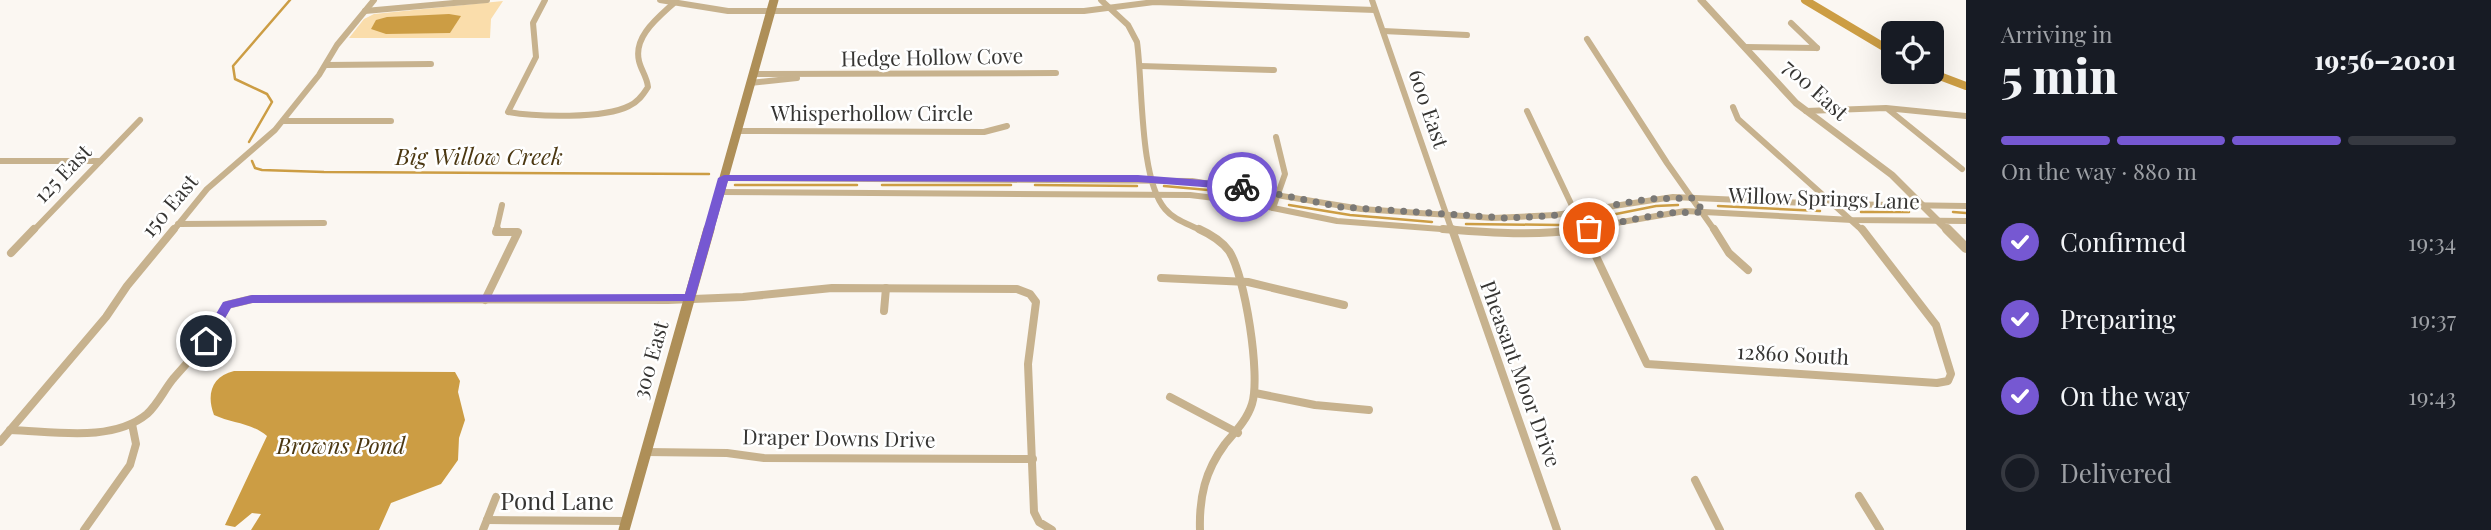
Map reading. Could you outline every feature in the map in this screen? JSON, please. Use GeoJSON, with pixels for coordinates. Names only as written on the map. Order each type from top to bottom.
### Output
{"type":"FeatureCollection","features":[{"type":"Feature","properties":{"kind":"main road","name":"300 East"},"geometry":{"type":"LineString","coordinates":[[626,526],[773,6]]}},
{"type":"Feature","properties":{"kind":"street","name":"150 East"},"geometry":{"type":"LineString","coordinates":[[0,442],[106,317],[127,286],[215,180],[268,137],[283,121],[374,0]]}},
{"type":"Feature","properties":{"kind":"street"},"geometry":{"type":"LineString","coordinates":[[365,11],[487,0]]}},
{"type":"Feature","properties":{"kind":"street"},"geometry":{"type":"LineString","coordinates":[[545,0],[533,23],[536,57],[508,112],[601,113],[622,109],[637,101],[648,87],[639,58],[639,44],[648,29],[676,1]]}},
{"type":"Feature","properties":{"kind":"street"},"geometry":{"type":"LineString","coordinates":[[660,0],[713,10],[773,6],[1084,11],[1162,2],[1376,10]]}},
{"type":"Feature","properties":{"kind":"street"},"geometry":{"type":"LineString","coordinates":[[1101,0],[1133,31],[1138,42],[1152,179],[1156,193],[1168,213],[1223,244],[1233,259],[1239,281],[1255,373],[1255,393],[1251,409],[1238,433],[1219,452],[1207,474],[1200,495],[1199,530]]}},
{"type":"Feature","properties":{"kind":"street","name":"600 East"},"geometry":{"type":"LineString","coordinates":[[1372,0],[1450,229]]}},
{"type":"Feature","properties":{"kind":"street","name":"700 East"},"geometry":{"type":"LineString","coordinates":[[1701,0],[1806,111],[1880,165],[1915,195],[1966,248]]}},
{"type":"Feature","properties":{"kind":"street"},"geometry":{"type":"LineString","coordinates":[[1745,47],[1818,48],[1791,23]]}},
{"type":"Feature","properties":{"kind":"street"},"geometry":{"type":"LineString","coordinates":[[1383,31],[1466,35]]}},
{"type":"Feature","properties":{"kind":"street"},"geometry":{"type":"LineString","coordinates":[[1587,39],[1729,253],[1748,270]]}},
{"type":"Feature","properties":{"kind":"street"},"geometry":{"type":"LineString","coordinates":[[327,65],[430,64]]}},
{"type":"Feature","properties":{"kind":"street"},"geometry":{"type":"LineString","coordinates":[[1140,66],[1275,70]]}},
{"type":"Feature","properties":{"kind":"street","name":"Hedge Hollow Cove"},"geometry":{"type":"LineString","coordinates":[[752,78],[781,81],[808,75],[1056,73]]}},
{"type":"Feature","properties":{"kind":"street"},"geometry":{"type":"LineString","coordinates":[[1733,107],[1738,119],[1852,220]]}},
{"type":"Feature","properties":{"kind":"street"},"geometry":{"type":"LineString","coordinates":[[1806,111],[1846,107],[1966,116]]}},
{"type":"Feature","properties":{"kind":"street"},"geometry":{"type":"LineString","coordinates":[[1889,109],[1906,126],[1962,169]]}},
{"type":"Feature","properties":{"kind":"street"},"geometry":{"type":"LineString","coordinates":[[1527,111],[1582,229]]}},
{"type":"Feature","properties":{"kind":"street","name":"125 East"},"geometry":{"type":"LineString","coordinates":[[11,253],[141,120]]}},
{"type":"Feature","properties":{"kind":"street"},"geometry":{"type":"LineString","coordinates":[[283,121],[391,121]]}},
{"type":"Feature","properties":{"kind":"street","name":"Whisperhollow Circle"},"geometry":{"type":"LineString","coordinates":[[736,131],[984,132],[1007,126]]}},
{"type":"Feature","properties":{"kind":"street"},"geometry":{"type":"LineString","coordinates":[[1273,208],[1285,171],[1276,136]]}},
{"type":"Feature","properties":{"kind":"street"},"geometry":{"type":"LineString","coordinates":[[0,161],[100,161]]}},
{"type":"Feature","properties":{"kind":"street","name":"Willow Springs Lane"},"geometry":{"type":"LineString","coordinates":[[724,178],[1152,179],[1228,184],[1341,207],[1518,218],[1574,213],[1648,199],[1966,206]]}},
{"type":"Feature","properties":{"kind":"street","name":"Willow Springs Lane"},"geometry":{"type":"LineString","coordinates":[[720,192],[1156,193],[1215,197],[1337,221],[1523,234],[1582,229],[1667,213],[1966,221]]}},
{"type":"Feature","properties":{"kind":"street"},"geometry":{"type":"LineString","coordinates":[[485,300],[517,232],[496,232],[502,205]]}},
{"type":"Feature","properties":{"kind":"street","name":"12860 South"},"geometry":{"type":"LineString","coordinates":[[1582,229],[1647,364],[1937,383],[1951,378],[1940,333],[1926,309],[1880,248],[1852,220]]}},
{"type":"Feature","properties":{"kind":"street"},"geometry":{"type":"LineString","coordinates":[[178,224],[324,223]]}},
{"type":"Feature","properties":{"kind":"street","name":"Pheasant Moor Drive"},"geometry":{"type":"LineString","coordinates":[[1450,229],[1557,530]]}},
{"type":"Feature","properties":{"kind":"street"},"geometry":{"type":"LineString","coordinates":[[1161,278],[1239,281],[1344,305]]}},
{"type":"Feature","properties":{"kind":"street"},"geometry":{"type":"LineString","coordinates":[[884,311],[886,288]]}},
{"type":"Feature","properties":{"kind":"street"},"geometry":{"type":"LineString","coordinates":[[10,430],[109,430],[132,424],[148,413],[192,360],[219,322],[227,305],[252,299],[690,299],[822,289],[1012,288],[1032,296],[1036,305],[1028,364],[1035,515],[1042,525],[1052,530]]}},
{"type":"Feature","properties":{"kind":"street"},"geometry":{"type":"LineString","coordinates":[[1255,393],[1315,405],[1369,410]]}},
{"type":"Feature","properties":{"kind":"street"},"geometry":{"type":"LineString","coordinates":[[1170,397],[1238,433]]}},
{"type":"Feature","properties":{"kind":"street"},"geometry":{"type":"LineString","coordinates":[[84,530],[130,465],[136,444],[132,424]]}},
{"type":"Feature","properties":{"kind":"street","name":"Draper Downs Drive"},"geometry":{"type":"LineString","coordinates":[[646,452],[727,453],[764,458],[1032,458]]}},
{"type":"Feature","properties":{"kind":"street"},"geometry":{"type":"LineString","coordinates":[[1695,480],[1720,530]]}},
{"type":"Feature","properties":{"kind":"street"},"geometry":{"type":"LineString","coordinates":[[1859,496],[1880,530]]}},
{"type":"Feature","properties":{"kind":"street","name":"Pond Lane"},"geometry":{"type":"LineString","coordinates":[[496,497],[485,525],[626,526]]}},
{"type":"Feature","properties":{"kind":"shaded area"},"geometry":{"type":"Polygon","coordinates":[[[503,1],[491,19],[490,38],[349,38],[364,19],[374,14],[503,1]]]}},
{"type":"Feature","properties":{"kind":"water"},"geometry":{"type":"Polygon","coordinates":[[[449,14],[461,16],[450,33],[386,34],[371,29],[376,20],[387,17],[449,14]]]}},
{"type":"Feature","properties":{"kind":"water","name":"Browns Pond"},"geometry":{"type":"Polygon","coordinates":[[[234,371],[455,372],[460,381],[458,392],[465,420],[459,438],[458,460],[441,484],[391,503],[379,530],[251,530],[261,514],[252,513],[235,527],[225,525],[267,436],[255,428],[214,415],[211,400],[213,387],[220,377],[234,371]]]}},
{"type":"Feature","properties":{"kind":"waterway","name":"Big Willow Creek"},"geometry":{"type":"LineString","coordinates":[[249,142],[272,102],[267,94],[235,79],[233,66],[290,0]]}},
{"type":"Feature","properties":{"kind":"waterway"},"geometry":{"type":"LineString","coordinates":[[1805,0],[1881,45]]}},
{"type":"Feature","properties":{"kind":"waterway"},"geometry":{"type":"LineString","coordinates":[[1944,78],[1966,86]]}},
{"type":"Feature","properties":{"kind":"waterway","name":"Big Willow Creek"},"geometry":{"type":"LineString","coordinates":[[252,161],[255,168],[262,170],[324,172],[709,174]]}},
{"type":"Feature","properties":{"kind":"waterway","name":"Big Willow Creek"},"geometry":{"type":"LineString","coordinates":[[735,185],[857,185]]}},
{"type":"Feature","properties":{"kind":"waterway","name":"Big Willow Creek"},"geometry":{"type":"LineString","coordinates":[[882,185],[1011,185]]}},
{"type":"Feature","properties":{"kind":"waterway","name":"Big Willow Creek"},"geometry":{"type":"LineString","coordinates":[[1035,185],[1137,186]]}},
{"type":"Feature","properties":{"kind":"waterway","name":"Big Willow Creek"},"geometry":{"type":"LineString","coordinates":[[1164,186],[1219,191],[1263,199]]}},
{"type":"Feature","properties":{"kind":"waterway","name":"Big Willow Creek"},"geometry":{"type":"LineString","coordinates":[[1289,205],[1350,215],[1432,222]]}},
{"type":"Feature","properties":{"kind":"waterway","name":"Big Willow Creek"},"geometry":{"type":"LineString","coordinates":[[1591,219],[1656,206],[1678,205]]}},
{"type":"Feature","properties":{"kind":"waterway","name":"Big Willow Creek"},"geometry":{"type":"LineString","coordinates":[[1718,206],[1820,211]]}},
{"type":"Feature","properties":{"kind":"waterway","name":"Big Willow Creek"},"geometry":{"type":"LineString","coordinates":[[1861,212],[1909,212]]}},
{"type":"Feature","properties":{"kind":"waterway","name":"Big Willow Creek"},"geometry":{"type":"LineString","coordinates":[[1953,212],[1966,213]]}},
{"type":"Feature","properties":{"kind":"waterway","name":"Big Willow Creek"},"geometry":{"type":"LineString","coordinates":[[1466,224],[1559,225]]}},
{"type":"Feature","properties":{"kind":"way so far"},"geometry":{"type":"LineString","coordinates":[[1242,187],[1341,207],[1506,218],[1574,213],[1661,197],[1693,198],[1704,212],[1667,213],[1589,228]]}},
{"type":"Feature","properties":{"kind":"route"},"geometry":{"type":"LineString","coordinates":[[206,341],[227,305],[252,299],[690,299],[724,178],[1138,178],[1242,187]]}}]}
